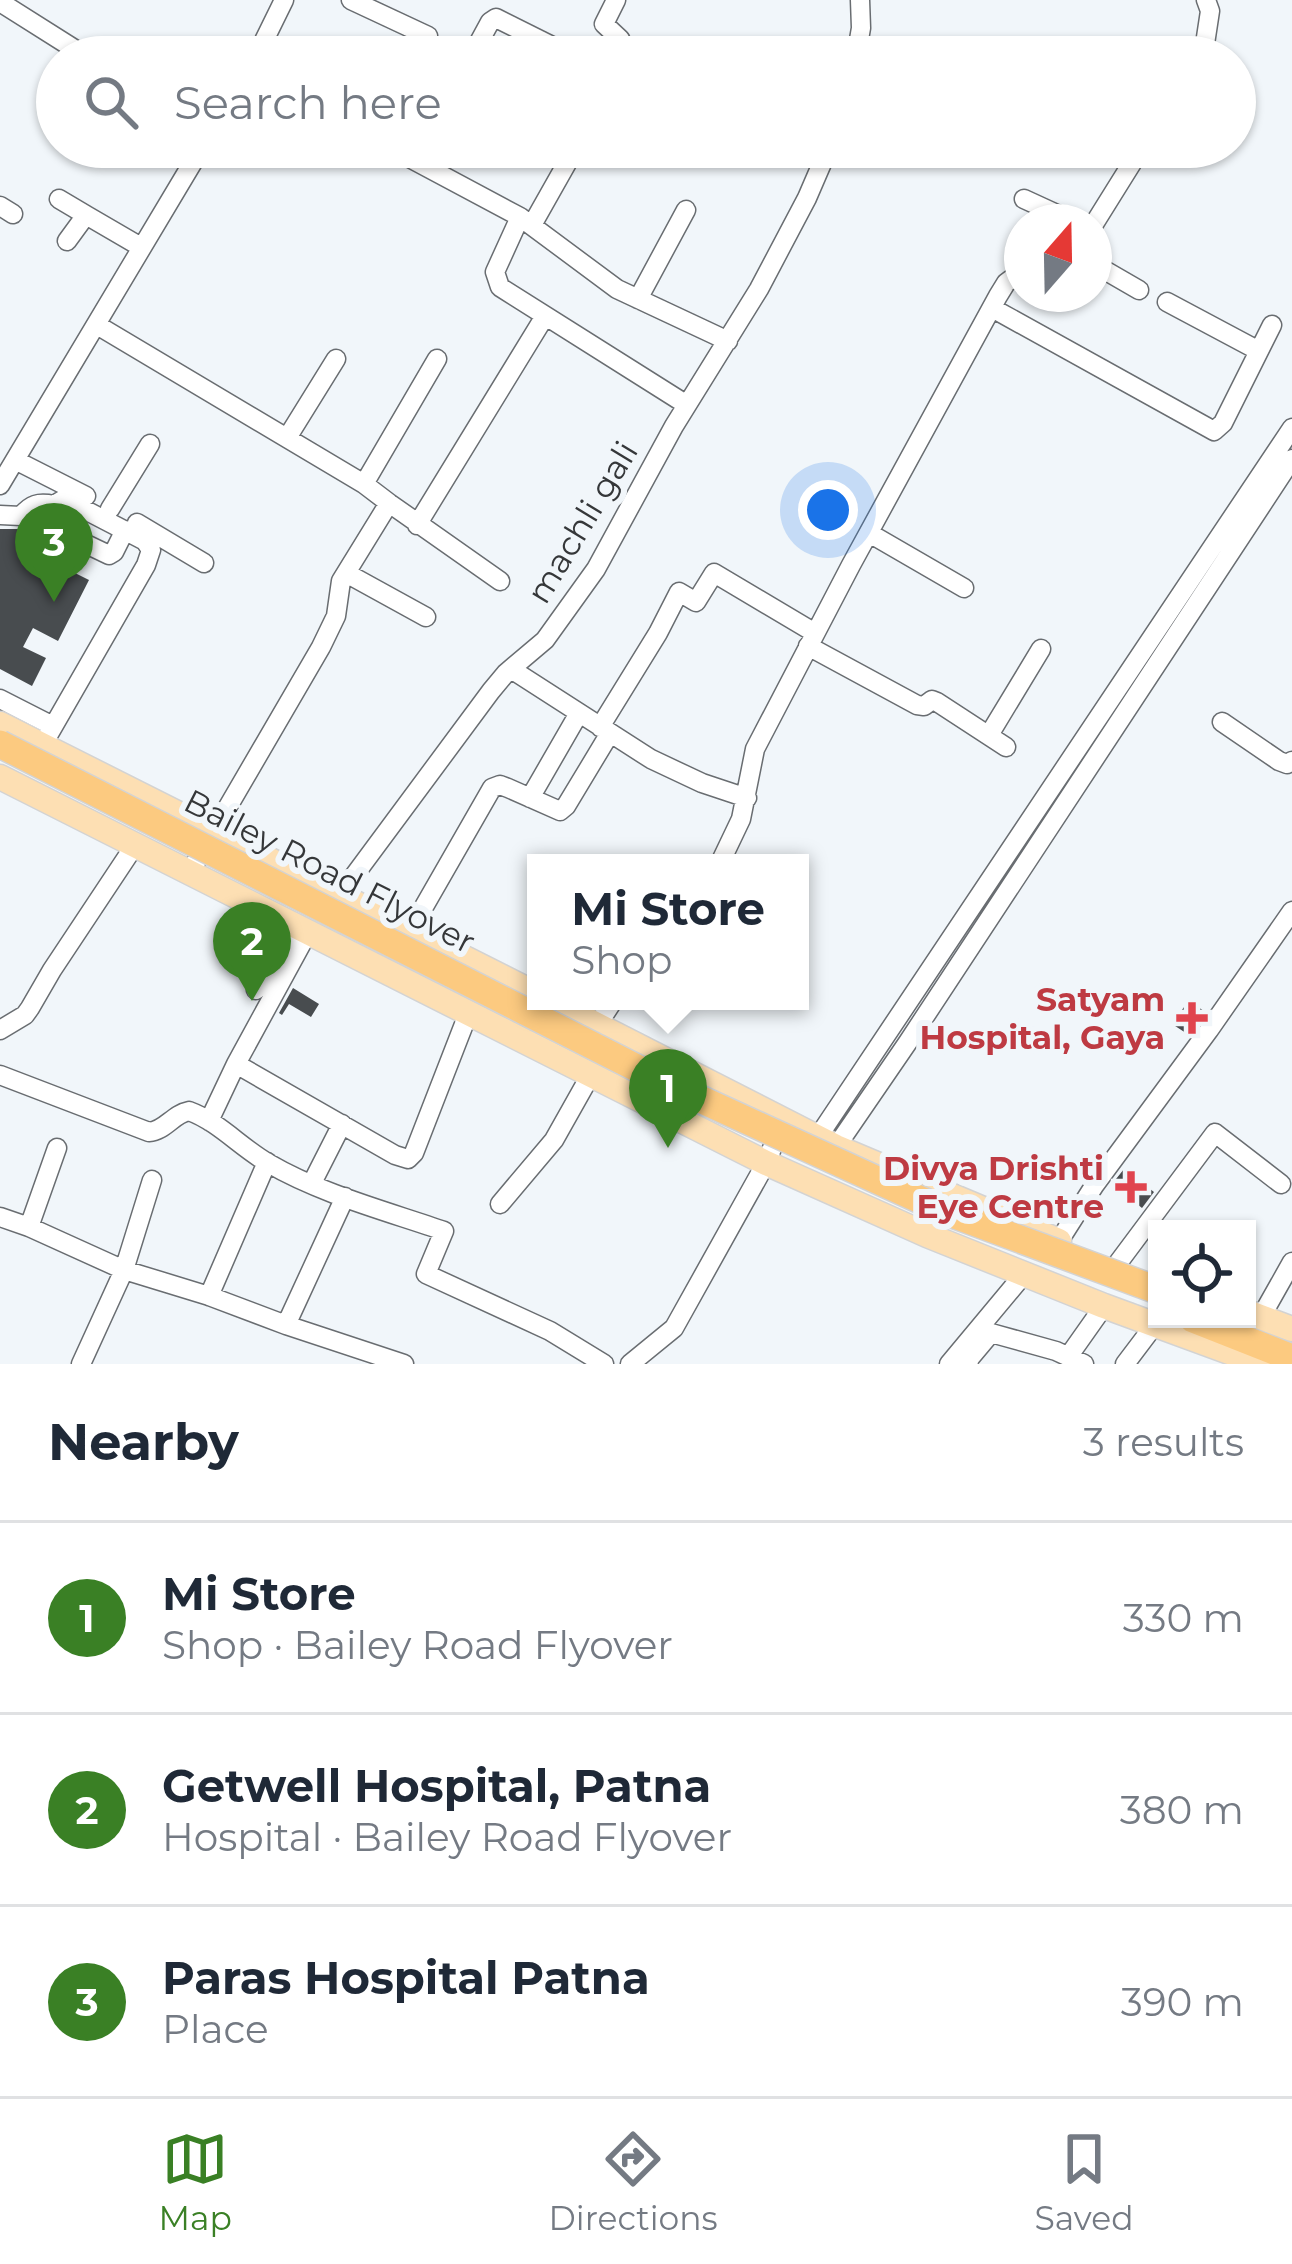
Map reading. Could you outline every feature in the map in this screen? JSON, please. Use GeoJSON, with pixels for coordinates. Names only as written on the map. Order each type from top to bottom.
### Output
{"type":"FeatureCollection","features":[{"type":"Feature","properties":{"kind":"highway","name":"Bailey Road Flyover"},"geometry":{"type":"LineString","coordinates":[[0,744],[676,1088],[946,1212],[1148,1287]]}},
{"type":"Feature","properties":{"kind":"highway","name":"Bailey Road Flyover"},"geometry":{"type":"LineString","coordinates":[[0,762],[804,1165],[1148,1313]]}},
{"type":"Feature","properties":{"kind":"highway"},"geometry":{"type":"LineString","coordinates":[[1256,1321],[1292,1342]]}},
{"type":"Feature","properties":{"kind":"highway"},"geometry":{"type":"LineString","coordinates":[[1216,1328],[1292,1358]]}},
{"type":"Feature","properties":{"kind":"main road"},"geometry":{"type":"LineString","coordinates":[[0,724],[48,736],[213,832],[527,990]]}},
{"type":"Feature","properties":{"kind":"main road"},"geometry":{"type":"LineString","coordinates":[[0,777],[766,1163],[1104,1306],[1148,1314]]}},
{"type":"Feature","properties":{"kind":"main road"},"geometry":{"type":"LineString","coordinates":[[300,928],[316,884]]}},
{"type":"Feature","properties":{"kind":"main road"},"geometry":{"type":"LineString","coordinates":[[568,1010],[826,1142],[1148,1275]]}},
{"type":"Feature","properties":{"kind":"main road"},"geometry":{"type":"LineString","coordinates":[[962,1249],[979,1207]]}},
{"type":"Feature","properties":{"kind":"main road"},"geometry":{"type":"LineString","coordinates":[[1256,1319],[1292,1329]]}},
{"type":"Feature","properties":{"kind":"main road"},"geometry":{"type":"LineString","coordinates":[[1181,1328],[1262,1364]]}},
{"type":"Feature","properties":{"kind":"street"},"geometry":{"type":"LineString","coordinates":[[266,36],[284,0]]}},
{"type":"Feature","properties":{"kind":"street"},"geometry":{"type":"LineString","coordinates":[[332,0],[428,36]]}},
{"type":"Feature","properties":{"kind":"street"},"geometry":{"type":"LineString","coordinates":[[616,0],[604,23],[617,36]]}},
{"type":"Feature","properties":{"kind":"street"},"geometry":{"type":"LineString","coordinates":[[860,0],[860,36]]}},
{"type":"Feature","properties":{"kind":"street"},"geometry":{"type":"LineString","coordinates":[[1206,0],[1210,11],[1206,36]]}},
{"type":"Feature","properties":{"kind":"street"},"geometry":{"type":"LineString","coordinates":[[0,2],[54,36]]}},
{"type":"Feature","properties":{"kind":"street"},"geometry":{"type":"LineString","coordinates":[[482,36],[501,10],[541,36]]}},
{"type":"Feature","properties":{"kind":"street"},"geometry":{"type":"LineString","coordinates":[[0,485],[189,168]]}},
{"type":"Feature","properties":{"kind":"street"},"geometry":{"type":"LineString","coordinates":[[428,168],[526,221],[617,289],[728,341]]}},
{"type":"Feature","properties":{"kind":"street"},"geometry":{"type":"LineString","coordinates":[[561,168],[498,266],[495,278],[545,316],[688,405]]}},
{"type":"Feature","properties":{"kind":"street","name":"machli gali"},"geometry":{"type":"LineString","coordinates":[[339,896],[491,691],[544,640],[586,585],[759,290],[820,168]]}},
{"type":"Feature","properties":{"kind":"street"},"geometry":{"type":"LineString","coordinates":[[1105,204],[1126,168]]}},
{"type":"Feature","properties":{"kind":"street"},"geometry":{"type":"LineString","coordinates":[[59,200],[141,247]]}},
{"type":"Feature","properties":{"kind":"street"},"geometry":{"type":"LineString","coordinates":[[1024,200],[1033,204]]}},
{"type":"Feature","properties":{"kind":"street"},"geometry":{"type":"LineString","coordinates":[[638,298],[686,210]]}},
{"type":"Feature","properties":{"kind":"street"},"geometry":{"type":"LineString","coordinates":[[67,241],[86,215]]}},
{"type":"Feature","properties":{"kind":"street"},"geometry":{"type":"LineString","coordinates":[[1112,274],[1138,290]]}},
{"type":"Feature","properties":{"kind":"street"},"geometry":{"type":"LineString","coordinates":[[725,854],[747,798],[755,749],[1004,287]]}},
{"type":"Feature","properties":{"kind":"street"},"geometry":{"type":"LineString","coordinates":[[1167,302],[1259,350]]}},
{"type":"Feature","properties":{"kind":"street"},"geometry":{"type":"LineString","coordinates":[[992,308],[1214,430],[1273,325]]}},
{"type":"Feature","properties":{"kind":"street"},"geometry":{"type":"LineString","coordinates":[[417,525],[545,316]]}},
{"type":"Feature","properties":{"kind":"street"},"geometry":{"type":"LineString","coordinates":[[97,326],[364,484],[500,581]]}},
{"type":"Feature","properties":{"kind":"street"},"geometry":{"type":"LineString","coordinates":[[287,438],[336,359]]}},
{"type":"Feature","properties":{"kind":"street"},"geometry":{"type":"LineString","coordinates":[[364,484],[437,359]]}},
{"type":"Feature","properties":{"kind":"street"},"geometry":{"type":"LineString","coordinates":[[826,1142],[1292,428]]}},
{"type":"Feature","properties":{"kind":"street"},"geometry":{"type":"LineString","coordinates":[[110,509],[150,443]]}},
{"type":"Feature","properties":{"kind":"street"},"geometry":{"type":"LineString","coordinates":[[826,1142],[908,1042],[1292,459]]}},
{"type":"Feature","properties":{"kind":"street"},"geometry":{"type":"LineString","coordinates":[[16,460],[204,562]]}},
{"type":"Feature","properties":{"kind":"street"},"geometry":{"type":"LineString","coordinates":[[0,515],[20,516],[29,506],[54,505],[64,499],[148,544],[151,553],[48,736],[0,699]]}},
{"type":"Feature","properties":{"kind":"street"},"geometry":{"type":"LineString","coordinates":[[190,872],[333,625],[339,587],[389,503]]}},
{"type":"Feature","properties":{"kind":"street"},"geometry":{"type":"LineString","coordinates":[[86,544],[109,555],[125,530]]}},
{"type":"Feature","properties":{"kind":"street"},"geometry":{"type":"LineString","coordinates":[[869,533],[964,588]]}},
{"type":"Feature","properties":{"kind":"street"},"geometry":{"type":"LineString","coordinates":[[346,573],[426,617]]}},
{"type":"Feature","properties":{"kind":"street"},"geometry":{"type":"LineString","coordinates":[[410,931],[492,788],[500,785],[553,810],[564,809],[679,592],[696,602],[714,573],[920,706],[938,702],[997,741],[1041,649]]}},
{"type":"Feature","properties":{"kind":"street"},"geometry":{"type":"LineString","coordinates":[[511,669],[665,767],[747,798]]}},
{"type":"Feature","properties":{"kind":"street"},"geometry":{"type":"LineString","coordinates":[[530,798],[579,713]]}},
{"type":"Feature","properties":{"kind":"street"},"geometry":{"type":"LineString","coordinates":[[1222,722],[1279,761],[1292,761]]}},
{"type":"Feature","properties":{"kind":"street"},"geometry":{"type":"LineString","coordinates":[[0,1030],[25,1015],[135,845]]}},
{"type":"Feature","properties":{"kind":"street"},"geometry":{"type":"LineString","coordinates":[[1059,1240],[1292,911]]}},
{"type":"Feature","properties":{"kind":"street"},"geometry":{"type":"LineString","coordinates":[[256,989],[300,928]]}},
{"type":"Feature","properties":{"kind":"street"},"geometry":{"type":"LineString","coordinates":[[209,1121],[300,928]]}},
{"type":"Feature","properties":{"kind":"street"},"geometry":{"type":"LineString","coordinates":[[500,1204],[549,1148],[608,1010]]}},
{"type":"Feature","properties":{"kind":"street"},"geometry":{"type":"LineString","coordinates":[[236,1064],[403,1159],[411,1157],[468,1014]]}},
{"type":"Feature","properties":{"kind":"street"},"geometry":{"type":"LineString","coordinates":[[0,1075],[149,1132],[189,1111],[267,1162],[345,1197],[444,1232],[426,1274],[550,1331],[604,1364]]}},
{"type":"Feature","properties":{"kind":"street"},"geometry":{"type":"LineString","coordinates":[[630,1364],[674,1328],[766,1163],[783,1120]]}},
{"type":"Feature","properties":{"kind":"street"},"geometry":{"type":"LineString","coordinates":[[312,1183],[341,1124]]}},
{"type":"Feature","properties":{"kind":"street"},"geometry":{"type":"LineString","coordinates":[[1118,1263],[1215,1133],[1281,1184]]}},
{"type":"Feature","properties":{"kind":"street"},"geometry":{"type":"LineString","coordinates":[[29,1227],[57,1148]]}},
{"type":"Feature","properties":{"kind":"street"},"geometry":{"type":"LineString","coordinates":[[209,1296],[267,1162]]}},
{"type":"Feature","properties":{"kind":"street"},"geometry":{"type":"LineString","coordinates":[[81,1364],[124,1270],[152,1180]]}},
{"type":"Feature","properties":{"kind":"street"},"geometry":{"type":"LineString","coordinates":[[286,1325],[345,1197]]}},
{"type":"Feature","properties":{"kind":"street"},"geometry":{"type":"LineString","coordinates":[[0,1216],[124,1270],[404,1364]]}},
{"type":"Feature","properties":{"kind":"street"},"geometry":{"type":"LineString","coordinates":[[1256,1305],[1292,1262]]}},
{"type":"Feature","properties":{"kind":"street"},"geometry":{"type":"LineString","coordinates":[[950,1364],[1024,1274]]}},
{"type":"Feature","properties":{"kind":"street"},"geometry":{"type":"LineString","coordinates":[[968,1364],[991,1334],[1068,1360],[1104,1306]]}},
{"type":"Feature","properties":{"kind":"street"},"geometry":{"type":"LineString","coordinates":[[1126,1364],[1148,1323]]}},
{"type":"Feature","properties":{"kind":"building"},"geometry":{"type":"Polygon","coordinates":[[[0,529],[21,529],[37,538],[47,530],[61,537],[49,560],[89,580],[58,641],[33,628],[23,647],[46,658],[32,686],[0,669],[0,529]]]}},
{"type":"Feature","properties":{"kind":"building"},"geometry":{"type":"Polygon","coordinates":[[[293,988],[319,1004],[311,1017],[289,1004],[279,1013],[293,988]]]}},
{"type":"Feature","properties":{"kind":"building"},"geometry":{"type":"Polygon","coordinates":[[[1189,1000],[1205,1012],[1189,1035],[1172,1024],[1189,1000]]]}},
{"type":"Feature","properties":{"kind":"building"},"geometry":{"type":"Polygon","coordinates":[[[1124,1169],[1154,1192],[1142,1208],[1112,1184],[1124,1169]]]}},
{"type":"Feature","properties":{"kind":"place","name":"Paras Hospital Patna"},"geometry":{"type":"Point","coordinates":[54,602]}},
{"type":"Feature","properties":{"kind":"place","name":"Getwell Hospital, Patna"},"geometry":{"type":"Point","coordinates":[252,1001]}},
{"type":"Feature","properties":{"kind":"place","name":"Satyam Hospital, Gaya"},"geometry":{"type":"Point","coordinates":[1192,1018]}},
{"type":"Feature","properties":{"kind":"place","name":"Mi Store"},"geometry":{"type":"Point","coordinates":[668,1148]}},
{"type":"Feature","properties":{"kind":"place","name":"Divya Drishti Eye Centre"},"geometry":{"type":"Point","coordinates":[1131,1187]}}]}
